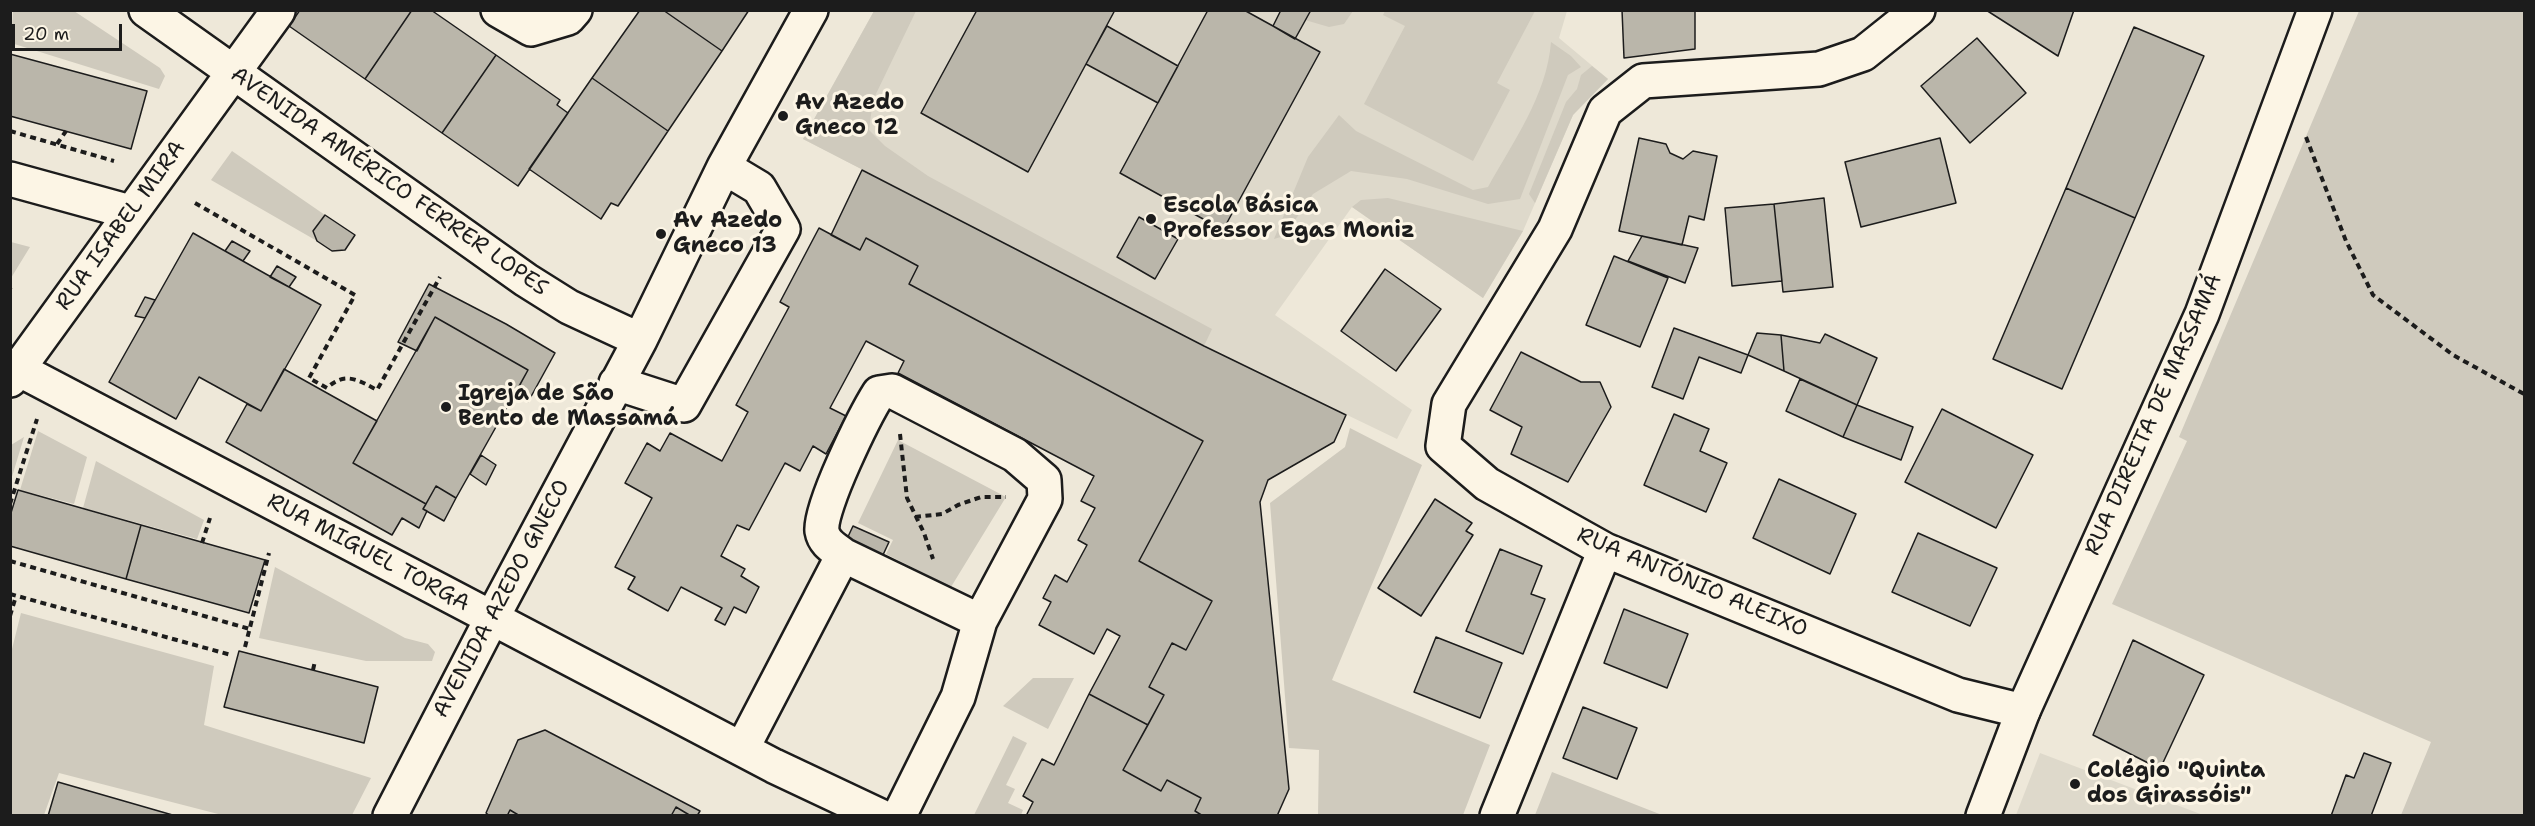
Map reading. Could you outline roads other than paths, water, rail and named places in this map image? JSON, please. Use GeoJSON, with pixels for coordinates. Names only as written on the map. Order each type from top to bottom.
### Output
{"type":"FeatureCollection","features":[{"type":"Feature","properties":{"kind":"street","name":"AVENIDA AMÉRICO FERRER LOPES"},"geometry":{"type":"LineString","coordinates":[[146,10],[526,280],[569,307],[640,340]]}},
{"type":"Feature","properties":{"kind":"street"},"geometry":{"type":"LineString","coordinates":[[498,10],[531,29],[568,18],[575,10]]}},
{"type":"Feature","properties":{"kind":"street","name":"AVENIDA AZEDO GNECO"},"geometry":{"type":"LineString","coordinates":[[390,816],[640,340],[724,167],[811,10]]}},
{"type":"Feature","properties":{"kind":"street","name":"RUA ANTÓNIO ALEIXO"},"geometry":{"type":"LineString","coordinates":[[1918,10],[1863,54],[1819,69],[1643,81],[1605,111],[1555,229],[1449,404],[1443,446],[1487,484],[1605,550],[1958,695],[2023,711]]}},
{"type":"Feature","properties":{"kind":"street","name":"RUA DIREITA DE MASSAMÁ"},"geometry":{"type":"LineString","coordinates":[[1983,816],[2023,711],[2202,314],[2315,10]]}},
{"type":"Feature","properties":{"kind":"street","name":"RUA ISABEL MIRA"},"geometry":{"type":"LineString","coordinates":[[14,375],[278,11]]}},
{"type":"Feature","properties":{"kind":"street"},"geometry":{"type":"LineString","coordinates":[[616,383],[684,405],[783,229],[759,188],[724,167]]}},
{"type":"Feature","properties":{"kind":"street"},"geometry":{"type":"LineString","coordinates":[[10,179],[130,212]]}},
{"type":"Feature","properties":{"kind":"street","name":"RUA MIGUEL TORGA"},"geometry":{"type":"LineString","coordinates":[[14,375],[492,618],[742,749],[880,816]]}},
{"type":"Feature","properties":{"kind":"street"},"geometry":{"type":"LineString","coordinates":[[899,816],[958,697],[980,621],[1045,499],[1044,480],[1015,455],[892,391],[879,393],[866,417],[824,514],[822,532],[828,544],[843,555],[980,621]]}},
{"type":"Feature","properties":{"kind":"street"},"geometry":{"type":"LineString","coordinates":[[1497,816],[1605,550]]}},
{"type":"Feature","properties":{"kind":"street"},"geometry":{"type":"LineString","coordinates":[[742,749],[843,555]]}},
{"type":"Feature","properties":{"kind":"street"},"geometry":{"type":"LineString","coordinates":[[921,816],[973,715],[971,653]]}},
{"type":"Feature","properties":{"kind":"place","name":"Av Azedo Gneco 12"},"geometry":{"type":"Point","coordinates":[783,116]}},
{"type":"Feature","properties":{"kind":"place","name":"Escola Básica Professor Egas Moniz"},"geometry":{"type":"Point","coordinates":[1151,219]}},
{"type":"Feature","properties":{"kind":"place","name":"Av Azedo Gneco 13"},"geometry":{"type":"Point","coordinates":[661,234]}},
{"type":"Feature","properties":{"kind":"place","name":"Igreja de São Bento de Massamá"},"geometry":{"type":"Point","coordinates":[446,407]}},
{"type":"Feature","properties":{"kind":"place","name":"Colégio \"Quinta dos Girassóis\""},"geometry":{"type":"Point","coordinates":[2075,784]}}]}
